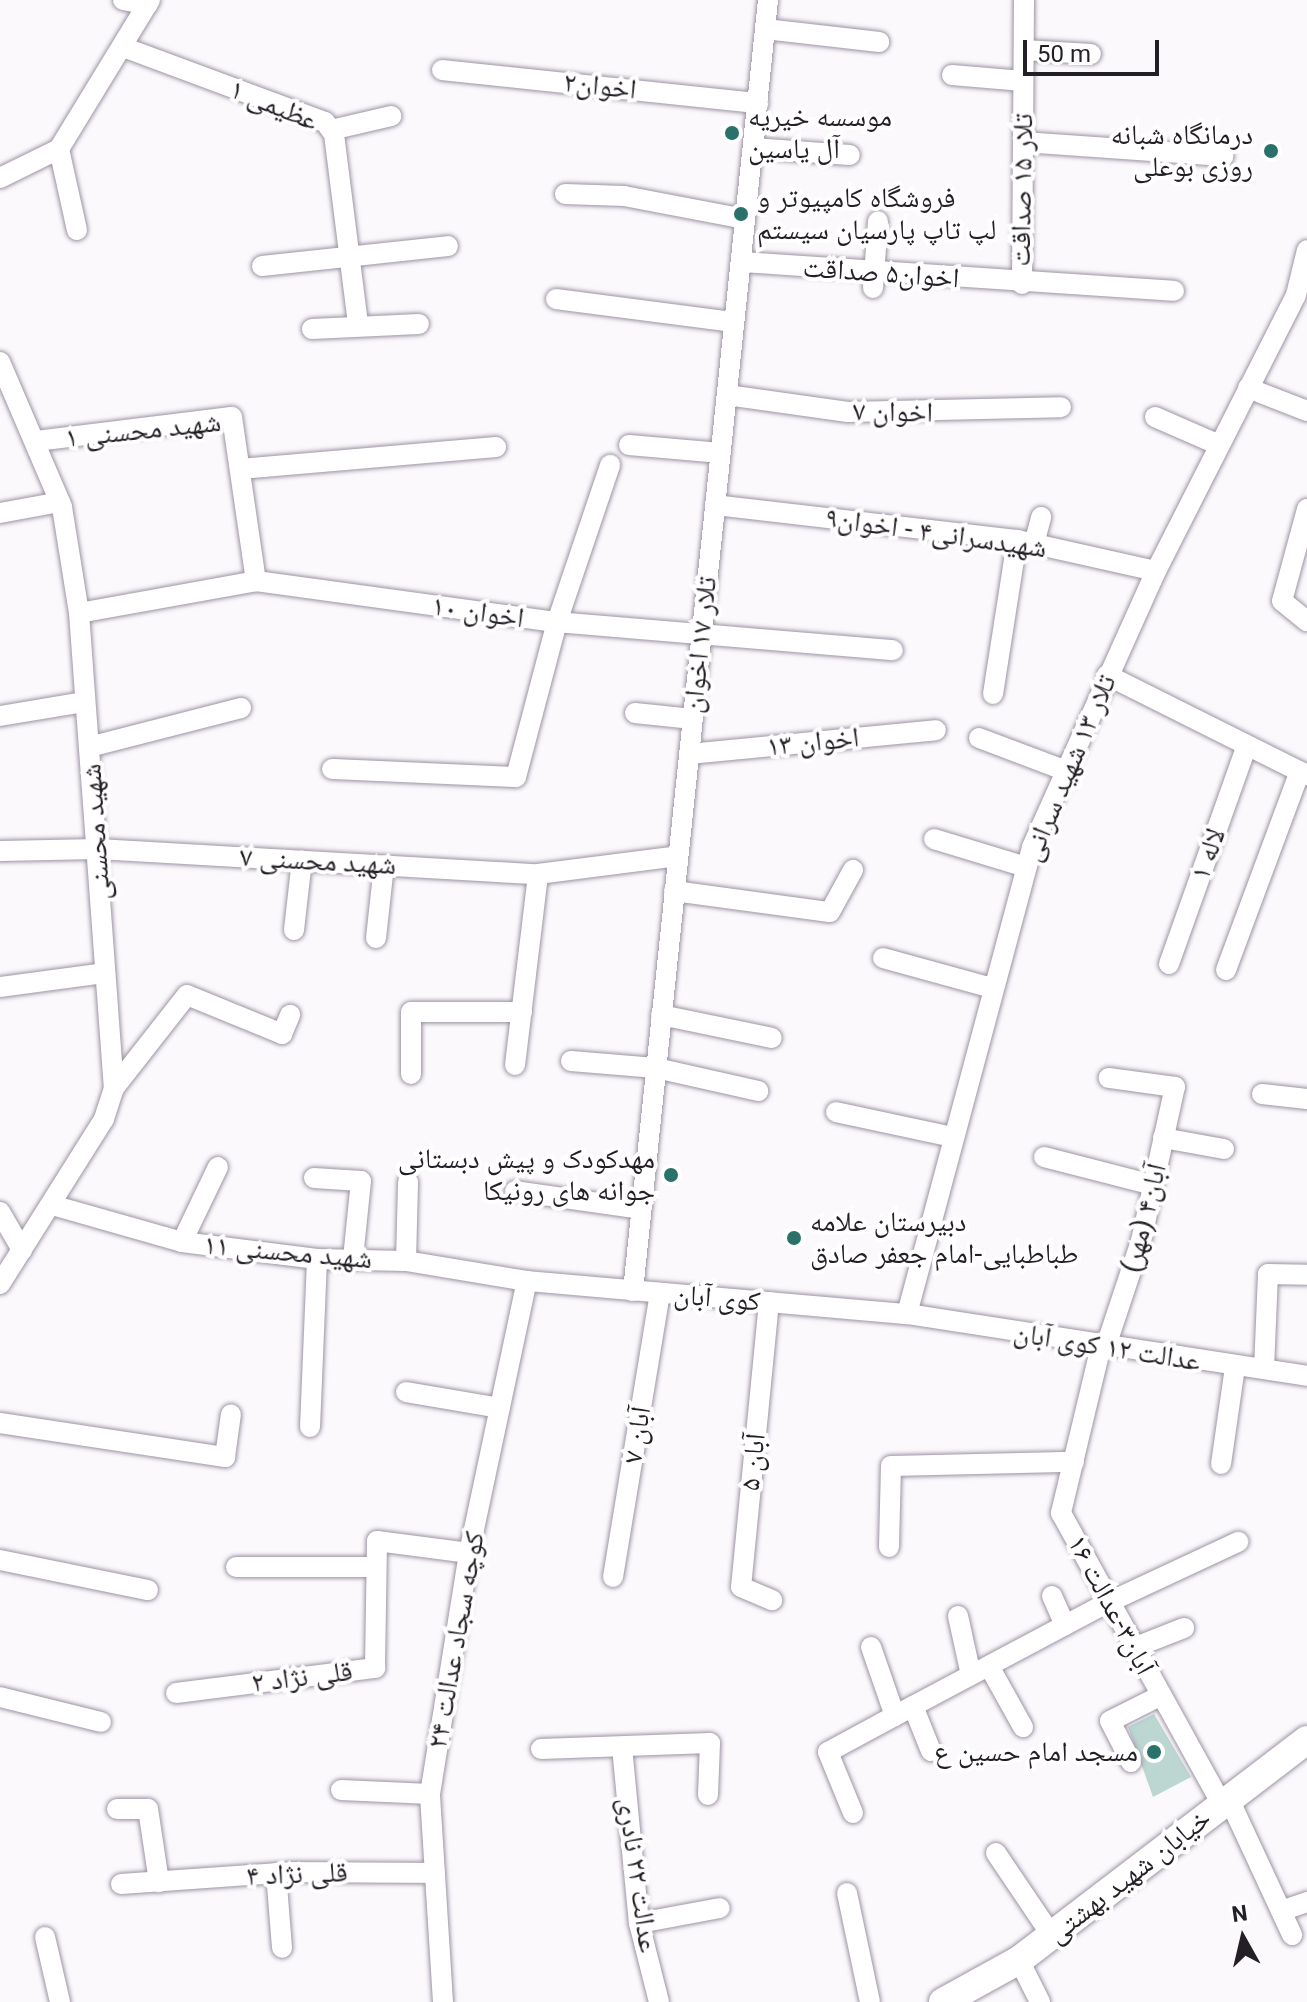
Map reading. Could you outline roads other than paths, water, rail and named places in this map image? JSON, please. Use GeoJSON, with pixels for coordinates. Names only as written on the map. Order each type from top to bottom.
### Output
{"type":"FeatureCollection","features":[{"type":"Feature","properties":{"kind":"main road","name":"خیابان شهید بهشتی"},"geometry":{"type":"LineString","coordinates":[[943,2002],[1019,1960],[1307,1740]]}},
{"type":"Feature","properties":{"kind":"street"},"geometry":{"type":"LineString","coordinates":[[0,178],[59,149],[149,3],[123,0]]}},
{"type":"Feature","properties":{"kind":"street","name":"تلار ۱۷ اخوان"},"geometry":{"type":"LineString","coordinates":[[633,1291],[768,0]]}},
{"type":"Feature","properties":{"kind":"street","name":"تلار ۱۵ صداقت"},"geometry":{"type":"LineString","coordinates":[[1022,284],[1024,0]]}},
{"type":"Feature","properties":{"kind":"street"},"geometry":{"type":"LineString","coordinates":[[765,29],[879,42]]}},
{"type":"Feature","properties":{"kind":"street","name":"عظیمی ۱"},"geometry":{"type":"LineString","coordinates":[[123,47],[331,130],[354,259],[358,323]]}},
{"type":"Feature","properties":{"kind":"street"},"geometry":{"type":"LineString","coordinates":[[1024,50],[1091,54]]}},
{"type":"Feature","properties":{"kind":"street","name":"اخوان۲"},"geometry":{"type":"LineString","coordinates":[[442,70],[758,103]]}},
{"type":"Feature","properties":{"kind":"street"},"geometry":{"type":"LineString","coordinates":[[952,75],[1023,81]]}},
{"type":"Feature","properties":{"kind":"street"},"geometry":{"type":"LineString","coordinates":[[331,130],[391,116]]}},
{"type":"Feature","properties":{"kind":"street"},"geometry":{"type":"LineString","coordinates":[[1023,142],[1224,156]]}},
{"type":"Feature","properties":{"kind":"street"},"geometry":{"type":"LineString","coordinates":[[753,148],[850,155]]}},
{"type":"Feature","properties":{"kind":"street"},"geometry":{"type":"LineString","coordinates":[[59,149],[77,230]]}},
{"type":"Feature","properties":{"kind":"street"},"geometry":{"type":"LineString","coordinates":[[565,194],[624,196],[745,219]]}},
{"type":"Feature","properties":{"kind":"street"},"geometry":{"type":"LineString","coordinates":[[874,280],[878,221]]}},
{"type":"Feature","properties":{"kind":"street"},"geometry":{"type":"LineString","coordinates":[[262,266],[354,259],[448,246]]}},
{"type":"Feature","properties":{"kind":"street","name":"تلار ۱۳ شهید سرانی"},"geometry":{"type":"LineString","coordinates":[[907,1314],[1026,867],[1064,770],[1156,571],[1248,388],[1301,296],[1307,250]]}},
{"type":"Feature","properties":{"kind":"street","name":"اخوان۵ صداقت"},"geometry":{"type":"LineString","coordinates":[[741,262],[874,280],[1174,291]]}},
{"type":"Feature","properties":{"kind":"street"},"geometry":{"type":"LineString","coordinates":[[556,299],[734,322]]}},
{"type":"Feature","properties":{"kind":"street"},"geometry":{"type":"LineString","coordinates":[[312,329],[358,323],[419,324]]}},
{"type":"Feature","properties":{"kind":"street","name":"شهید محسنی"},"geometry":{"type":"LineString","coordinates":[[0,362],[60,502],[79,613],[114,1088],[104,1119],[0,1284]]}},
{"type":"Feature","properties":{"kind":"street"},"geometry":{"type":"LineString","coordinates":[[1248,388],[1307,411]]}},
{"type":"Feature","properties":{"kind":"street","name":"اخوان ۷"},"geometry":{"type":"LineString","coordinates":[[727,395],[848,412],[1061,407]]}},
{"type":"Feature","properties":{"kind":"street","name":"شهید محسنی ۱"},"geometry":{"type":"LineString","coordinates":[[36,441],[232,417],[256,581]]}},
{"type":"Feature","properties":{"kind":"street"},"geometry":{"type":"LineString","coordinates":[[1155,417],[1219,445]]}},
{"type":"Feature","properties":{"kind":"street"},"geometry":{"type":"LineString","coordinates":[[629,445],[721,453]]}},
{"type":"Feature","properties":{"kind":"street"},"geometry":{"type":"LineString","coordinates":[[240,469],[496,447]]}},
{"type":"Feature","properties":{"kind":"street"},"geometry":{"type":"LineString","coordinates":[[332,769],[516,777],[557,622],[610,465]]}},
{"type":"Feature","properties":{"kind":"street"},"geometry":{"type":"LineString","coordinates":[[0,513],[60,502]]}},
{"type":"Feature","properties":{"kind":"street","name":"شهیدسرانی۴ - اخوان۹"},"geometry":{"type":"LineString","coordinates":[[715,505],[1025,542],[1156,571]]}},
{"type":"Feature","properties":{"kind":"street"},"geometry":{"type":"LineString","coordinates":[[1307,509],[1282,601],[1307,621]]}},
{"type":"Feature","properties":{"kind":"street"},"geometry":{"type":"LineString","coordinates":[[993,694],[1025,542],[1041,517]]}},
{"type":"Feature","properties":{"kind":"street","name":"اخوان ۱۰"},"geometry":{"type":"LineString","coordinates":[[79,613],[256,581],[557,622],[701,637],[893,650]]}},
{"type":"Feature","properties":{"kind":"street"},"geometry":{"type":"LineString","coordinates":[[1107,675],[1304,773],[1226,970]]}},
{"type":"Feature","properties":{"kind":"street"},"geometry":{"type":"LineString","coordinates":[[0,716],[85,702]]}},
{"type":"Feature","properties":{"kind":"street"},"geometry":{"type":"LineString","coordinates":[[89,747],[241,708]]}},
{"type":"Feature","properties":{"kind":"street"},"geometry":{"type":"LineString","coordinates":[[635,713],[693,719]]}},
{"type":"Feature","properties":{"kind":"street","name":"اخوان ۱۳"},"geometry":{"type":"LineString","coordinates":[[689,754],[936,730]]}},
{"type":"Feature","properties":{"kind":"street"},"geometry":{"type":"LineString","coordinates":[[979,738],[1064,770]]}},
{"type":"Feature","properties":{"kind":"street","name":"لاله ۱"},"geometry":{"type":"LineString","coordinates":[[1169,964],[1247,745]]}},
{"type":"Feature","properties":{"kind":"street"},"geometry":{"type":"LineString","coordinates":[[934,839],[1026,867]]}},
{"type":"Feature","properties":{"kind":"street","name":"شهید محسنی ۷"},"geometry":{"type":"LineString","coordinates":[[0,851],[98,849],[538,874],[678,856]]}},
{"type":"Feature","properties":{"kind":"street"},"geometry":{"type":"LineString","coordinates":[[294,930],[302,860]]}},
{"type":"Feature","properties":{"kind":"street"},"geometry":{"type":"LineString","coordinates":[[376,938],[384,865]]}},
{"type":"Feature","properties":{"kind":"street"},"geometry":{"type":"LineString","coordinates":[[674,891],[830,912],[853,870]]}},
{"type":"Feature","properties":{"kind":"street"},"geometry":{"type":"LineString","coordinates":[[515,1065],[538,874]]}},
{"type":"Feature","properties":{"kind":"street"},"geometry":{"type":"LineString","coordinates":[[883,958],[992,988]]}},
{"type":"Feature","properties":{"kind":"street"},"geometry":{"type":"LineString","coordinates":[[0,987],[105,973]]}},
{"type":"Feature","properties":{"kind":"street"},"geometry":{"type":"LineString","coordinates":[[114,1088],[187,995],[282,1034],[290,1015]]}},
{"type":"Feature","properties":{"kind":"street"},"geometry":{"type":"LineString","coordinates":[[411,1074],[411,1012],[522,1012]]}},
{"type":"Feature","properties":{"kind":"street"},"geometry":{"type":"LineString","coordinates":[[661,1015],[772,1038]]}},
{"type":"Feature","properties":{"kind":"street"},"geometry":{"type":"LineString","coordinates":[[571,1061],[656,1068],[758,1091]]}},
{"type":"Feature","properties":{"kind":"street","name":"آبان۴ (مهر)"},"geometry":{"type":"LineString","coordinates":[[1104,1346],[1153,1185],[1175,1087],[1109,1078]]}},
{"type":"Feature","properties":{"kind":"street"},"geometry":{"type":"LineString","coordinates":[[1262,1094],[1307,1099]]}},
{"type":"Feature","properties":{"kind":"street"},"geometry":{"type":"LineString","coordinates":[[836,1112],[953,1137]]}},
{"type":"Feature","properties":{"kind":"street"},"geometry":{"type":"LineString","coordinates":[[1163,1138],[1224,1149]]}},
{"type":"Feature","properties":{"kind":"street"},"geometry":{"type":"LineString","coordinates":[[1044,1157],[1153,1185]]}},
{"type":"Feature","properties":{"kind":"street"},"geometry":{"type":"LineString","coordinates":[[182,1242],[218,1167]]}},
{"type":"Feature","properties":{"kind":"street"},"geometry":{"type":"LineString","coordinates":[[314,1178],[361,1181],[353,1259]]}},
{"type":"Feature","properties":{"kind":"street"},"geometry":{"type":"LineString","coordinates":[[406,1261],[408,1182]]}},
{"type":"Feature","properties":{"kind":"street"},"geometry":{"type":"LineString","coordinates":[[515,1191],[641,1209]]}},
{"type":"Feature","properties":{"kind":"street","name":"شهید محسنی ۱۱"},"geometry":{"type":"LineString","coordinates":[[52,1205],[182,1242],[317,1259],[406,1261],[527,1281]]}},
{"type":"Feature","properties":{"kind":"street"},"geometry":{"type":"LineString","coordinates":[[0,1212],[22,1250]]}},
{"type":"Feature","properties":{"kind":"street"},"geometry":{"type":"LineString","coordinates":[[310,1427],[317,1259]]}},
{"type":"Feature","properties":{"kind":"street"},"geometry":{"type":"LineString","coordinates":[[1264,1369],[1268,1274],[1307,1275]]}},
{"type":"Feature","properties":{"kind":"street","name":"کوی آبان"},"geometry":{"type":"LineString","coordinates":[[527,1281],[907,1314]]}},
{"type":"Feature","properties":{"kind":"street","name":"کوچه سجاد عدالت ۲۴"},"geometry":{"type":"LineString","coordinates":[[443,2002],[430,1794],[469,1553],[527,1281]]}},
{"type":"Feature","properties":{"kind":"street","name":"آبان ۷"},"geometry":{"type":"LineString","coordinates":[[613,1577],[660,1293]]}},
{"type":"Feature","properties":{"kind":"street","name":"آبان ۵"},"geometry":{"type":"LineString","coordinates":[[769,1302],[741,1587],[772,1600]]}},
{"type":"Feature","properties":{"kind":"street","name":"عدالت ۱۲ کوی آبان"},"geometry":{"type":"LineString","coordinates":[[907,1314],[1307,1376]]}},
{"type":"Feature","properties":{"kind":"street","name":"آبان۳-عدالت ۱۶"},"geometry":{"type":"LineString","coordinates":[[1104,1346],[1061,1513],[1160,1696],[1226,1802],[1292,1935]]}},
{"type":"Feature","properties":{"kind":"street"},"geometry":{"type":"LineString","coordinates":[[1221,1464],[1235,1367]]}},
{"type":"Feature","properties":{"kind":"street"},"geometry":{"type":"LineString","coordinates":[[406,1392],[500,1408]]}},
{"type":"Feature","properties":{"kind":"street"},"geometry":{"type":"LineString","coordinates":[[0,1423],[225,1457],[231,1414]]}},
{"type":"Feature","properties":{"kind":"street"},"geometry":{"type":"LineString","coordinates":[[889,1547],[891,1466],[1074,1462]]}},
{"type":"Feature","properties":{"kind":"street"},"geometry":{"type":"LineString","coordinates":[[236,1567],[374,1567],[377,1541],[469,1553]]}},
{"type":"Feature","properties":{"kind":"street"},"geometry":{"type":"LineString","coordinates":[[853,1813],[828,1752],[1107,1603],[1238,1542]]}},
{"type":"Feature","properties":{"kind":"street"},"geometry":{"type":"LineString","coordinates":[[0,1560],[148,1590]]}},
{"type":"Feature","properties":{"kind":"street","name":"قلی نژاد ۲"},"geometry":{"type":"LineString","coordinates":[[176,1693],[375,1668],[374,1567]]}},
{"type":"Feature","properties":{"kind":"street"},"geometry":{"type":"LineString","coordinates":[[1052,1596],[1065,1625]]}},
{"type":"Feature","properties":{"kind":"street"},"geometry":{"type":"LineString","coordinates":[[958,1616],[980,1671],[1023,1727]]}},
{"type":"Feature","properties":{"kind":"street"},"geometry":{"type":"LineString","coordinates":[[1133,1648],[1184,1628]]}},
{"type":"Feature","properties":{"kind":"street"},"geometry":{"type":"LineString","coordinates":[[871,1647],[895,1716]]}},
{"type":"Feature","properties":{"kind":"street"},"geometry":{"type":"LineString","coordinates":[[1131,1762],[1110,1721],[1160,1696]]}},
{"type":"Feature","properties":{"kind":"street"},"geometry":{"type":"LineString","coordinates":[[0,1697],[101,1722]]}},
{"type":"Feature","properties":{"kind":"street"},"geometry":{"type":"LineString","coordinates":[[913,1706],[931,1751]]}},
{"type":"Feature","properties":{"kind":"street"},"geometry":{"type":"LineString","coordinates":[[541,1749],[710,1743],[708,1795]]}},
{"type":"Feature","properties":{"kind":"street","name":"عدالت ۲۲ نادری"},"geometry":{"type":"LineString","coordinates":[[622,1747],[639,1923],[659,2002]]}},
{"type":"Feature","properties":{"kind":"street"},"geometry":{"type":"LineString","coordinates":[[341,1790],[430,1794]]}},
{"type":"Feature","properties":{"kind":"street"},"geometry":{"type":"LineString","coordinates":[[117,1809],[148,1809],[159,1882]]}},
{"type":"Feature","properties":{"kind":"street"},"geometry":{"type":"LineString","coordinates":[[996,1853],[1052,1936]]}},
{"type":"Feature","properties":{"kind":"street"},"geometry":{"type":"LineString","coordinates":[[276,1873],[282,1948]]}},
{"type":"Feature","properties":{"kind":"street","name":"قلی نژاد ۴"},"geometry":{"type":"LineString","coordinates":[[121,1884],[276,1873],[435,1873]]}},
{"type":"Feature","properties":{"kind":"street"},"geometry":{"type":"LineString","coordinates":[[847,1893],[870,2002]]}},
{"type":"Feature","properties":{"kind":"street"},"geometry":{"type":"LineString","coordinates":[[1281,1911],[1307,1902]]}},
{"type":"Feature","properties":{"kind":"street"},"geometry":{"type":"LineString","coordinates":[[639,1923],[720,1908]]}},
{"type":"Feature","properties":{"kind":"street"},"geometry":{"type":"LineString","coordinates":[[45,1937],[60,2002]]}},
{"type":"Feature","properties":{"kind":"street"},"geometry":{"type":"LineString","coordinates":[[1019,1960],[1040,2002]]}},
{"type":"Feature","properties":{"kind":"place","name":"موسسه خیریه آل یاسین"},"geometry":{"type":"Point","coordinates":[732,133]}},
{"type":"Feature","properties":{"kind":"place","name":"درمانگاه شبانه روزی بوعلی"},"geometry":{"type":"Point","coordinates":[1271,151]}},
{"type":"Feature","properties":{"kind":"place","name":"فروشگاه کامپیوتر و لپ تاپ پارسیان سیستم"},"geometry":{"type":"Point","coordinates":[741,214]}},
{"type":"Feature","properties":{"kind":"place","name":"مهدکودک و پیش دبستانی جوانه های رونیکا"},"geometry":{"type":"Point","coordinates":[671,1175]}},
{"type":"Feature","properties":{"kind":"place","name":"دبیرستان علامه طباطبایی-امام جعفر صادق"},"geometry":{"type":"Point","coordinates":[794,1238]}},
{"type":"Feature","properties":{"kind":"place","name":"مسجد امام حسین ع"},"geometry":{"type":"Point","coordinates":[1154,1752]}}]}
